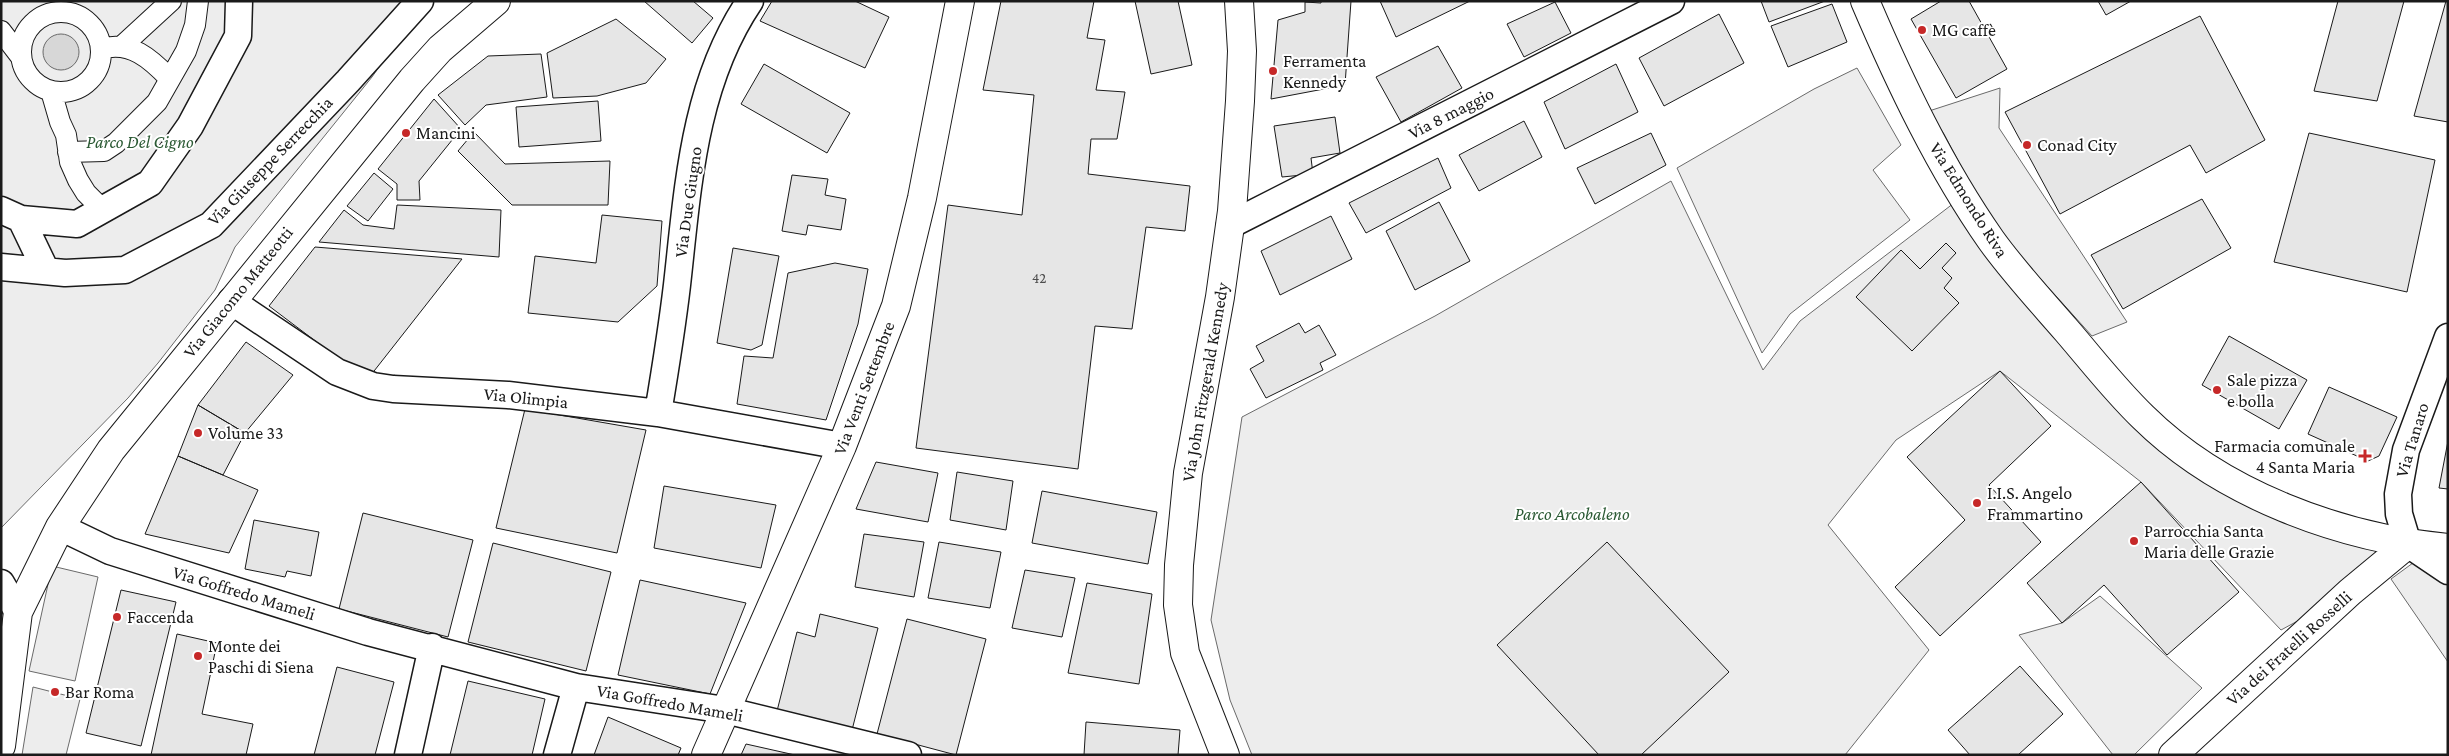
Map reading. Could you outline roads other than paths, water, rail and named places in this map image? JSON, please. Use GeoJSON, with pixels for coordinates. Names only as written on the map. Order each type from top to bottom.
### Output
{"type":"FeatureCollection","features":[{"type":"Feature","properties":{"kind":"street"},"geometry":{"type":"LineString","coordinates":[[122,46],[171,1]]}},
{"type":"Feature","properties":{"kind":"street"},"geometry":{"type":"LineString","coordinates":[[68,152],[104,151],[116,143],[157,102],[186,51],[195,25],[198,1]]}},
{"type":"Feature","properties":{"kind":"street"},"geometry":{"type":"LineString","coordinates":[[11,214],[77,224],[150,183],[190,126],[238,36],[238,1]]}},
{"type":"Feature","properties":{"kind":"street","name":"Via Giuseppe Serrecchia"},"geometry":{"type":"LineString","coordinates":[[1,267],[65,274],[125,270],[211,225],[348,81],[420,1]]}},
{"type":"Feature","properties":{"kind":"street","name":"Via Giacomo Matteotti"},"geometry":{"type":"LineString","coordinates":[[1,746],[18,612],[60,527],[111,450],[421,70],[440,49],[496,1]]}},
{"type":"Feature","properties":{"kind":"street","name":"Via Due Giugno"},"geometry":{"type":"LineString","coordinates":[[658,413],[675,306],[686,201],[700,124],[720,55],[750,1]]}},
{"type":"Feature","properties":{"kind":"street","name":"Via Venti Settembre"},"geometry":{"type":"LineString","coordinates":[[706,755],[842,446],[882,346],[904,279],[922,198],[960,1]]}},
{"type":"Feature","properties":{"kind":"street","name":"Via 8 maggio"},"geometry":{"type":"LineString","coordinates":[[1230,226],[1671,1]]}},
{"type":"Feature","properties":{"kind":"street","name":"Via Edmondo Riva"},"geometry":{"type":"LineString","coordinates":[[1865,1],[1928,134],[1980,223],[2016,271],[2127,400],[2169,440],[2204,464],[2246,488],[2321,522],[2408,544],[2448,548]]}},
{"type":"Feature","properties":{"kind":"street","name":"Via John Fitzgerald Kennedy"},"geometry":{"type":"LineString","coordinates":[[1225,755],[1185,653],[1178,606],[1180,551],[1190,463],[1220,297],[1230,226],[1240,119],[1244,3]]}},
{"type":"Feature","properties":{"kind":"street"},"geometry":{"type":"LineString","coordinates":[[1,31],[21,57],[30,79],[40,87],[51,92],[64,93],[77,90],[97,72],[101,58],[96,32],[87,21],[75,14],[62,12],[48,14],[36,20],[27,31],[22,43],[21,57]]}},
{"type":"Feature","properties":{"kind":"street"},"geometry":{"type":"LineString","coordinates":[[100,49],[110,46],[122,46],[147,57],[170,79]]}},
{"type":"Feature","properties":{"kind":"street"},"geometry":{"type":"LineString","coordinates":[[51,92],[66,135],[70,162],[86,193],[104,210]]}},
{"type":"Feature","properties":{"kind":"street"},"geometry":{"type":"LineString","coordinates":[[11,214],[46,271]]}},
{"type":"Feature","properties":{"kind":"street","name":"Via Olimpia"},"geometry":{"type":"LineString","coordinates":[[231,301],[338,372],[373,386],[393,389],[508,395],[658,413],[842,446]]}},
{"type":"Feature","properties":{"kind":"street","name":"Via Tanaro"},"geometry":{"type":"LineString","coordinates":[[2408,544],[2398,504],[2400,472],[2410,438],[2448,337]]}},
{"type":"Feature","properties":{"kind":"street","name":"Via Goffredo Mameli"},"geometry":{"type":"LineString","coordinates":[[60,527],[110,551],[368,632],[432,647],[576,686],[725,710],[908,755]]}},
{"type":"Feature","properties":{"kind":"street"},"geometry":{"type":"LineString","coordinates":[[2408,544],[2448,571]]}},
{"type":"Feature","properties":{"kind":"street","name":"Via dei Fratelli Rosselli"},"geometry":{"type":"LineString","coordinates":[[2173,755],[2350,592],[2408,544]]}},
{"type":"Feature","properties":{"kind":"street"},"geometry":{"type":"LineString","coordinates":[[1,582],[18,612]]}},
{"type":"Feature","properties":{"kind":"street"},"geometry":{"type":"LineString","coordinates":[[408,755],[432,647]]}},
{"type":"Feature","properties":{"kind":"street"},"geometry":{"type":"LineString","coordinates":[[557,755],[576,686]]}},
{"type":"Feature","properties":{"kind":"place","name":"MG caffè"},"geometry":{"type":"Point","coordinates":[1922,30]}},
{"type":"Feature","properties":{"kind":"place","name":"Ferramenta Kennedy"},"geometry":{"type":"Point","coordinates":[1273,71]}},
{"type":"Feature","properties":{"kind":"place","name":"Mancini"},"geometry":{"type":"Point","coordinates":[406,133]}},
{"type":"Feature","properties":{"kind":"place","name":"Conad City"},"geometry":{"type":"Point","coordinates":[2027,145]}},
{"type":"Feature","properties":{"kind":"place","name":"Sale pizza e bolla"},"geometry":{"type":"Point","coordinates":[2217,390]}},
{"type":"Feature","properties":{"kind":"place","name":"Volume 33"},"geometry":{"type":"Point","coordinates":[198,433]}},
{"type":"Feature","properties":{"kind":"place","name":"Farmacia comunale 4 Santa Maria"},"geometry":{"type":"Point","coordinates":[2365,456]}},
{"type":"Feature","properties":{"kind":"place","name":"I.I.S. Angelo Frammartino"},"geometry":{"type":"Point","coordinates":[1977,503]}},
{"type":"Feature","properties":{"kind":"place","name":"Parrocchia Santa Maria delle Grazie"},"geometry":{"type":"Point","coordinates":[2134,541]}},
{"type":"Feature","properties":{"kind":"place","name":"Faccenda"},"geometry":{"type":"Point","coordinates":[117,617]}},
{"type":"Feature","properties":{"kind":"place","name":"Monte dei Paschi di Siena"},"geometry":{"type":"Point","coordinates":[198,656]}},
{"type":"Feature","properties":{"kind":"place","name":"Bar Roma"},"geometry":{"type":"Point","coordinates":[55,692]}},
{"type":"Feature","properties":{"kind":"park label","name":"Parco Del Cigno"},"geometry":{"type":"Point","coordinates":[140,142]}},
{"type":"Feature","properties":{"kind":"park label","name":"Parco Arcobaleno"},"geometry":{"type":"Point","coordinates":[1572,514]}}]}
